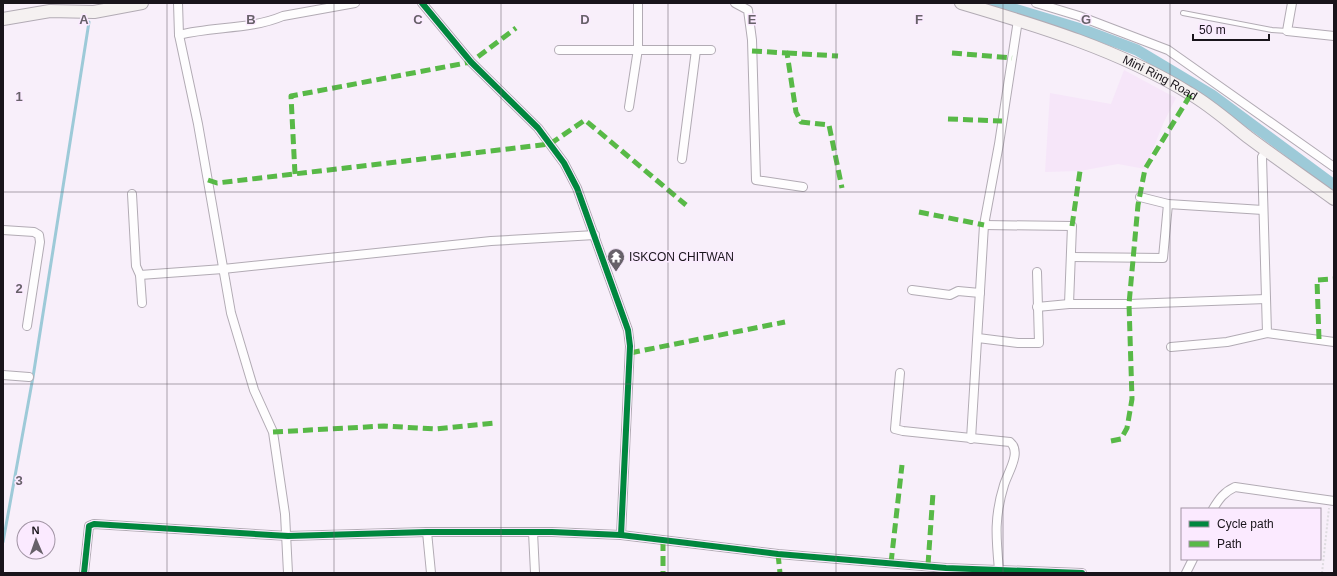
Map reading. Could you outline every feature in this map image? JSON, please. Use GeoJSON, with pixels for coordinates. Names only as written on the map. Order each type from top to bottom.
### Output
{"type":"FeatureCollection","features":[{"type":"Feature","properties":{"kind":"main road"},"geometry":{"type":"LineString","coordinates":[[3,19],[50,11],[94,12],[142,3]]}},
{"type":"Feature","properties":{"kind":"main road","name":"Mini Ring Road"},"geometry":{"type":"LineString","coordinates":[[961,3],[1018,20],[1100,49],[1152,72],[1191,94],[1266,151],[1334,199]]}},
{"type":"Feature","properties":{"kind":"street"},"geometry":{"type":"LineString","coordinates":[[178,3],[179,36],[198,124],[230,313],[254,390],[273,432],[288,536],[288,573]]}},
{"type":"Feature","properties":{"kind":"street"},"geometry":{"type":"LineString","coordinates":[[179,36],[237,27],[273,20],[283,16],[355,3]]}},
{"type":"Feature","properties":{"kind":"street"},"geometry":{"type":"LineString","coordinates":[[422,3],[471,62],[538,128],[564,163],[577,188],[595,235],[628,330],[630,346],[621,535]]}},
{"type":"Feature","properties":{"kind":"street"},"geometry":{"type":"LineString","coordinates":[[629,106],[638,49],[638,3]]}},
{"type":"Feature","properties":{"kind":"street"},"geometry":{"type":"LineString","coordinates":[[735,3],[748,10],[752,40],[756,180],[804,187]]}},
{"type":"Feature","properties":{"kind":"street"},"geometry":{"type":"LineString","coordinates":[[1036,3],[1078,16],[1168,50],[1334,167]]}},
{"type":"Feature","properties":{"kind":"street"},"geometry":{"type":"LineString","coordinates":[[1292,3],[1287,31],[1334,36]]}},
{"type":"Feature","properties":{"kind":"street"},"geometry":{"type":"LineString","coordinates":[[971,439],[984,224],[999,144],[1018,20]]}},
{"type":"Feature","properties":{"kind":"street"},"geometry":{"type":"LineString","coordinates":[[560,50],[711,50]]}},
{"type":"Feature","properties":{"kind":"street"},"geometry":{"type":"LineString","coordinates":[[682,159],[696,50]]}},
{"type":"Feature","properties":{"kind":"street"},"geometry":{"type":"LineString","coordinates":[[1266,151],[1262,157],[1267,333]]}},
{"type":"Feature","properties":{"kind":"street"},"geometry":{"type":"LineString","coordinates":[[132,194],[136,266],[140,275],[142,303]]}},
{"type":"Feature","properties":{"kind":"street"},"geometry":{"type":"LineString","coordinates":[[1140,197],[1168,204],[1263,210]]}},
{"type":"Feature","properties":{"kind":"street"},"geometry":{"type":"LineString","coordinates":[[1072,257],[1163,258],[1168,204]]}},
{"type":"Feature","properties":{"kind":"street"},"geometry":{"type":"LineString","coordinates":[[984,224],[1072,226],[1069,304]]}},
{"type":"Feature","properties":{"kind":"street"},"geometry":{"type":"LineString","coordinates":[[3,230],[34,232],[38,235],[40,242],[27,326]]}},
{"type":"Feature","properties":{"kind":"street"},"geometry":{"type":"LineString","coordinates":[[140,275],[223,269],[490,241],[595,235]]}},
{"type":"Feature","properties":{"kind":"street"},"geometry":{"type":"LineString","coordinates":[[978,338],[1018,343],[1039,343],[1037,272]]}},
{"type":"Feature","properties":{"kind":"street"},"geometry":{"type":"LineString","coordinates":[[912,290],[950,295],[958,291],[980,293]]}},
{"type":"Feature","properties":{"kind":"street"},"geometry":{"type":"LineString","coordinates":[[1037,307],[1069,304],[1129,304],[1266,299]]}},
{"type":"Feature","properties":{"kind":"street"},"geometry":{"type":"LineString","coordinates":[[1171,347],[1227,342],[1267,333],[1334,342]]}},
{"type":"Feature","properties":{"kind":"street"},"geometry":{"type":"LineString","coordinates":[[900,373],[895,428],[903,431],[1010,442],[1014,446],[1016,452],[997,507],[996,536],[999,570]]}},
{"type":"Feature","properties":{"kind":"street"},"geometry":{"type":"LineString","coordinates":[[3,375],[29,376]]}},
{"type":"Feature","properties":{"kind":"street"},"geometry":{"type":"LineString","coordinates":[[1214,508],[1227,490],[1235,487],[1332,501]]}},
{"type":"Feature","properties":{"kind":"street"},"geometry":{"type":"LineString","coordinates":[[84,573],[89,526],[94,524],[288,536],[427,532],[533,532],[621,535],[778,554],[999,570],[1082,573]]}},
{"type":"Feature","properties":{"kind":"street"},"geometry":{"type":"LineString","coordinates":[[427,532],[431,573]]}},
{"type":"Feature","properties":{"kind":"street"},"geometry":{"type":"LineString","coordinates":[[533,532],[536,573]]}},
{"type":"Feature","properties":{"kind":"street"},"geometry":{"type":"LineString","coordinates":[[1186,573],[1192,560]]}},
{"type":"Feature","properties":{"kind":"lane"},"geometry":{"type":"LineString","coordinates":[[1183,13],[1272,30],[1287,31]]}},
{"type":"Feature","properties":{"kind":"path"},"geometry":{"type":"LineString","coordinates":[[1322,573],[1332,501]]}},
{"type":"Feature","properties":{"kind":"shaded area"},"geometry":{"type":"Polygon","coordinates":[[[1124,70],[1176,98],[1163,124],[1145,169],[1118,164],[1080,171],[1045,172],[1050,93],[1111,104],[1124,70]]]}},
{"type":"Feature","properties":{"kind":"waterway"},"geometry":{"type":"LineString","coordinates":[[994,3],[1081,29],[1137,50],[1212,95],[1334,185]]}},
{"type":"Feature","properties":{"kind":"waterway"},"geometry":{"type":"LineString","coordinates":[[3,542],[33,377],[89,22]]}},
{"type":"Feature","properties":{"kind":"marked path"},"geometry":{"type":"LineString","coordinates":[[295,174],[291,96],[471,62],[516,28]]}},
{"type":"Feature","properties":{"kind":"marked path"},"geometry":{"type":"LineString","coordinates":[[752,51],[787,53],[796,112],[801,122],[829,125],[842,188]]}},
{"type":"Feature","properties":{"kind":"marked path"},"geometry":{"type":"LineString","coordinates":[[787,53],[838,56]]}},
{"type":"Feature","properties":{"kind":"marked path"},"geometry":{"type":"LineString","coordinates":[[952,53],[1012,58]]}},
{"type":"Feature","properties":{"kind":"marked path"},"geometry":{"type":"LineString","coordinates":[[1111,441],[1121,439],[1127,428],[1132,399],[1129,304],[1138,205],[1145,169],[1191,94]]}},
{"type":"Feature","properties":{"kind":"marked path"},"geometry":{"type":"LineString","coordinates":[[948,119],[1002,121]]}},
{"type":"Feature","properties":{"kind":"marked path"},"geometry":{"type":"LineString","coordinates":[[208,180],[217,183],[550,144],[585,120],[686,205]]}},
{"type":"Feature","properties":{"kind":"marked path"},"geometry":{"type":"LineString","coordinates":[[1072,226],[1080,171]]}},
{"type":"Feature","properties":{"kind":"marked path"},"geometry":{"type":"LineString","coordinates":[[919,212],[984,225]]}},
{"type":"Feature","properties":{"kind":"marked path"},"geometry":{"type":"LineString","coordinates":[[1319,339],[1317,280],[1334,279]]}},
{"type":"Feature","properties":{"kind":"marked path"},"geometry":{"type":"LineString","coordinates":[[630,353],[785,322]]}},
{"type":"Feature","properties":{"kind":"marked path"},"geometry":{"type":"LineString","coordinates":[[273,432],[384,426],[435,429],[494,423]]}},
{"type":"Feature","properties":{"kind":"marked path"},"geometry":{"type":"LineString","coordinates":[[891,563],[902,465]]}},
{"type":"Feature","properties":{"kind":"marked path"},"geometry":{"type":"LineString","coordinates":[[928,565],[933,493]]}},
{"type":"Feature","properties":{"kind":"marked path"},"geometry":{"type":"LineString","coordinates":[[663,541],[663,573]]}},
{"type":"Feature","properties":{"kind":"marked path"},"geometry":{"type":"LineString","coordinates":[[778,554],[780,573]]}},
{"type":"Feature","properties":{"kind":"cycle path"},"geometry":{"type":"LineString","coordinates":[[422,3],[471,62],[538,128],[564,163],[577,188],[628,330],[630,346],[621,535]]}},
{"type":"Feature","properties":{"kind":"cycle path"},"geometry":{"type":"LineString","coordinates":[[84,573],[89,526],[94,524],[288,536],[427,532],[552,532],[621,535],[778,554],[946,568],[1082,573]]}},
{"type":"Feature","properties":{"kind":"place","name":"ISKCON CHITWAN"},"geometry":{"type":"Point","coordinates":[616,272]}}]}
